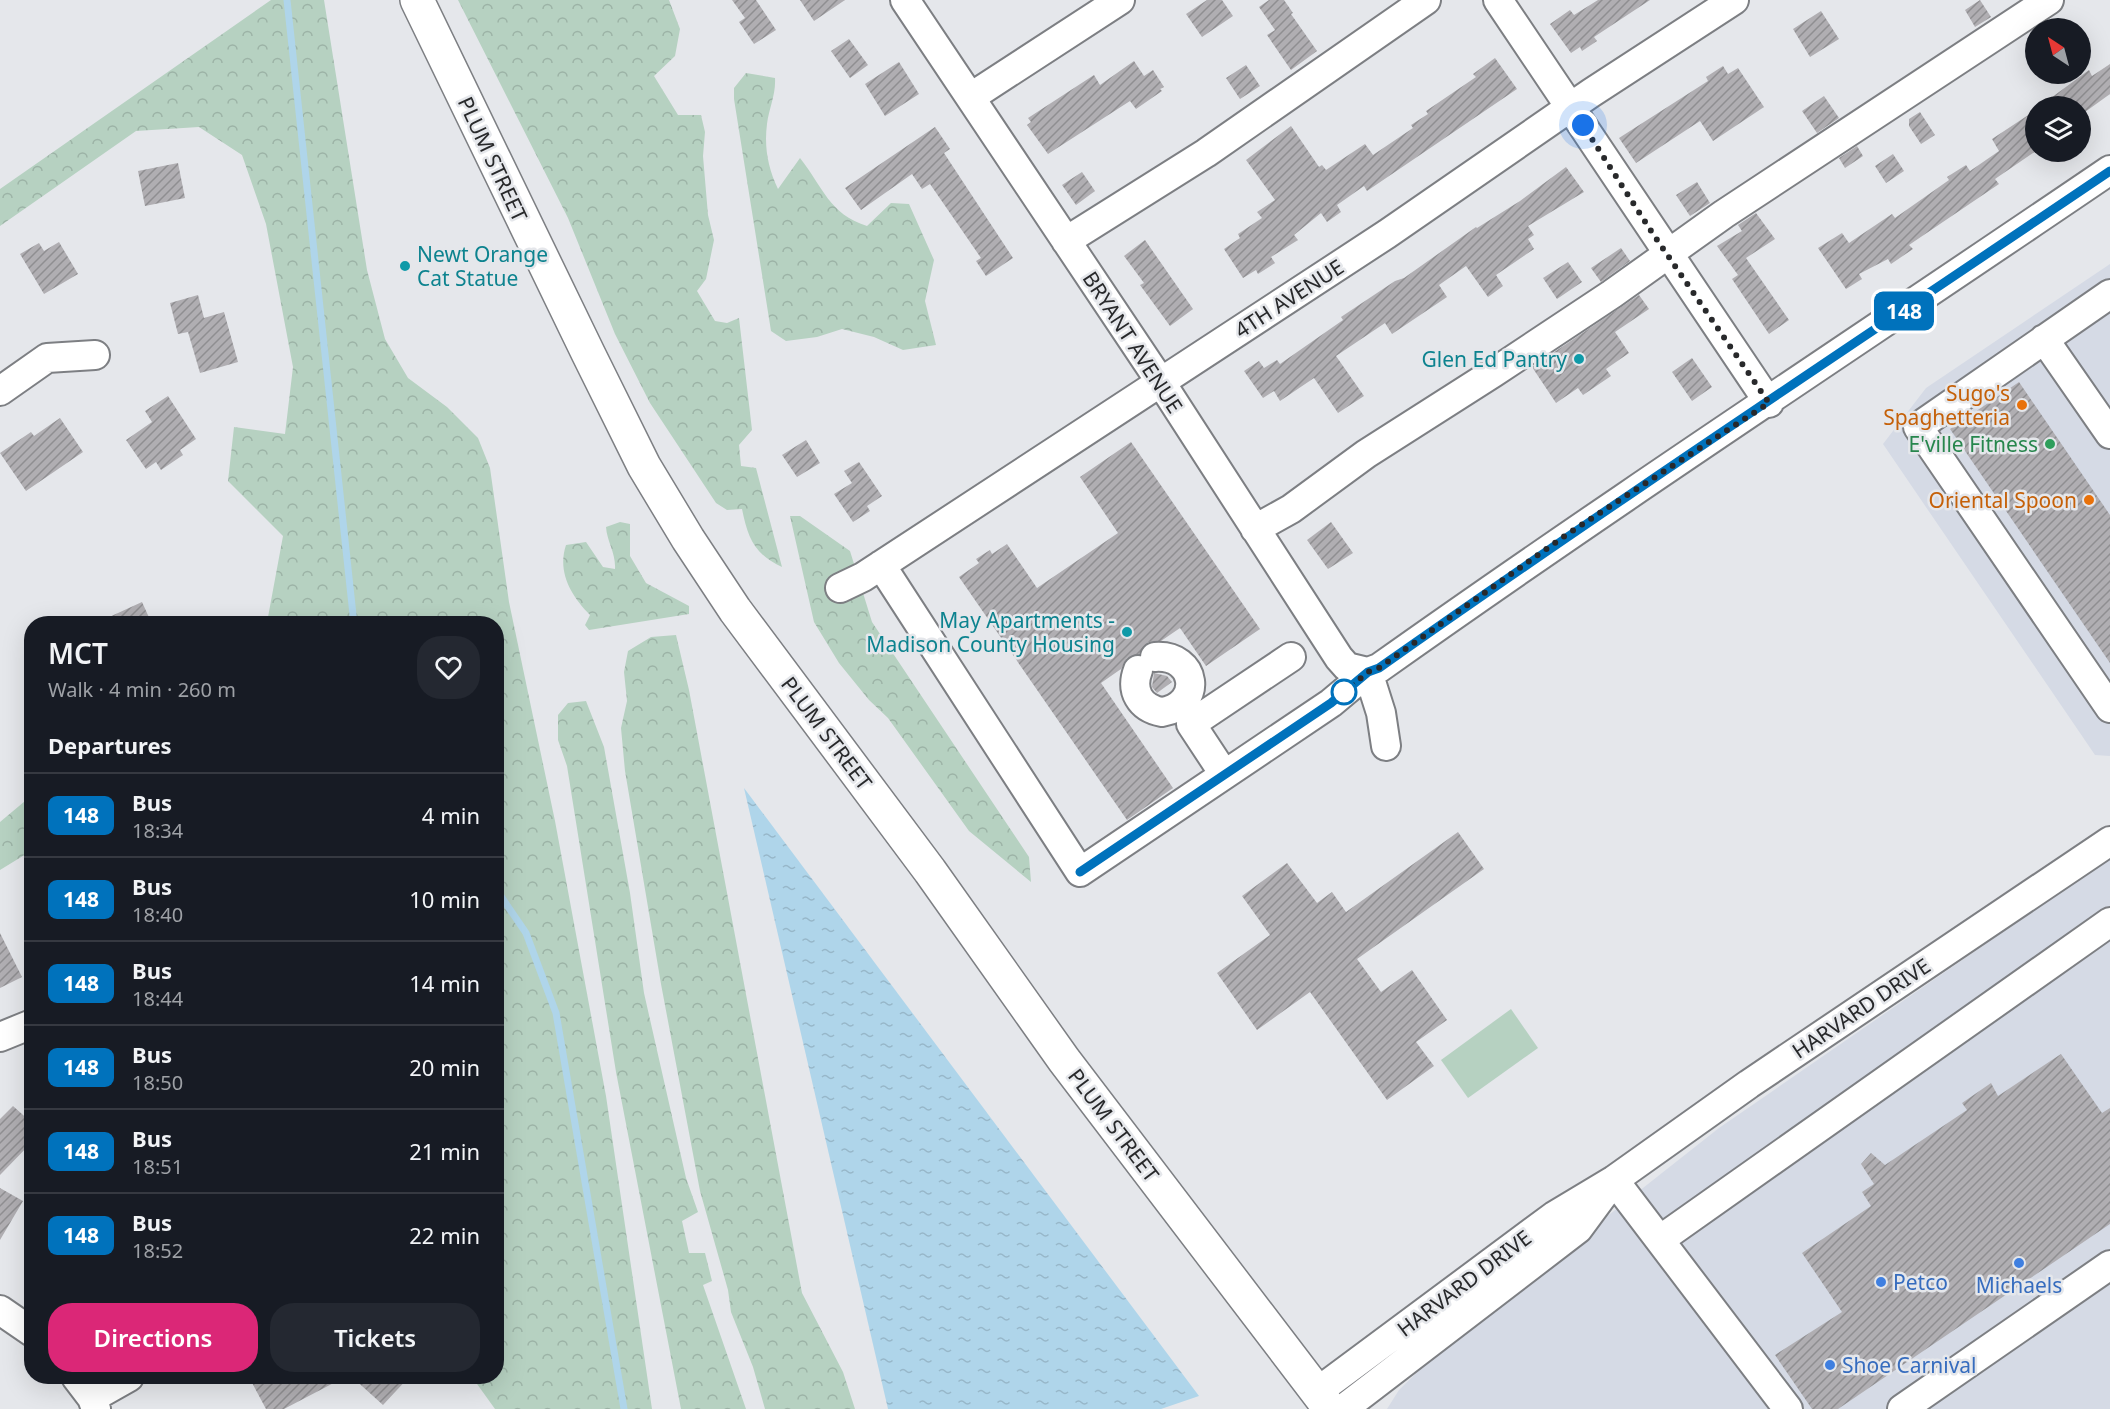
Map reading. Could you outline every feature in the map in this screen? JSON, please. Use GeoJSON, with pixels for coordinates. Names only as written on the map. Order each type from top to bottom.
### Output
{"type":"FeatureCollection","features":[{"type":"Feature","properties":{"kind":"main road","name":"PLUM STREET"},"geometry":{"type":"LineString","coordinates":[[417,0],[644,466],[688,539],[735,610],[930,871],[1064,1060],[1330,1403]]}},
{"type":"Feature","properties":{"kind":"street","name":"BRYANT AVENUE"},"geometry":{"type":"LineString","coordinates":[[905,0],[1160,381],[1339,658],[1347,667],[1368,672]]}},
{"type":"Feature","properties":{"kind":"street"},"geometry":{"type":"LineString","coordinates":[[971,98],[1120,0]]}},
{"type":"Feature","properties":{"kind":"street"},"geometry":{"type":"LineString","coordinates":[[1066,241],[1206,153],[1426,0]]}},
{"type":"Feature","properties":{"kind":"street"},"geometry":{"type":"LineString","coordinates":[[1498,0],[1769,403]]}},
{"type":"Feature","properties":{"kind":"street","name":"4TH AVENUE"},"geometry":{"type":"LineString","coordinates":[[840,588],[881,565],[1388,234],[1571,107],[1734,0]]}},
{"type":"Feature","properties":{"kind":"street"},"geometry":{"type":"LineString","coordinates":[[1255,530],[1291,509],[1366,454],[1533,347],[1666,253],[2049,0]]}},
{"type":"Feature","properties":{"kind":"street"},"geometry":{"type":"LineString","coordinates":[[881,565],[1080,872],[1331,703],[1368,672],[1379,668],[1566,535],[1769,403],[2110,171]]}},
{"type":"Feature","properties":{"kind":"street"},"geometry":{"type":"LineString","coordinates":[[2110,294],[1918,427],[2110,708]]}},
{"type":"Feature","properties":{"kind":"street"},"geometry":{"type":"LineString","coordinates":[[2044,339],[2110,434]]}},
{"type":"Feature","properties":{"kind":"street"},"geometry":{"type":"LineString","coordinates":[[0,391],[47,358],[95,355]]}},
{"type":"Feature","properties":{"kind":"street"},"geometry":{"type":"LineString","coordinates":[[1224,774],[1185,715],[1190,691],[1188,672],[1174,659],[1147,664],[1135,689],[1144,705],[1161,712],[1185,715],[1291,657]]}},
{"type":"Feature","properties":{"kind":"street"},"geometry":{"type":"LineString","coordinates":[[1368,672],[1381,713],[1386,746]]}},
{"type":"Feature","properties":{"kind":"street","name":"HARVARD DRIVE"},"geometry":{"type":"LineString","coordinates":[[1330,1403],[1554,1215],[1614,1180],[1749,1084],[2110,841]]}},
{"type":"Feature","properties":{"kind":"street"},"geometry":{"type":"LineString","coordinates":[[1661,1239],[2110,922]]}},
{"type":"Feature","properties":{"kind":"street"},"geometry":{"type":"LineString","coordinates":[[0,1037],[24,1027]]}},
{"type":"Feature","properties":{"kind":"street"},"geometry":{"type":"LineString","coordinates":[[1614,1180],[1788,1409]]}},
{"type":"Feature","properties":{"kind":"street"},"geometry":{"type":"LineString","coordinates":[[1902,1409],[2110,1265]]}},
{"type":"Feature","properties":{"kind":"street"},"geometry":{"type":"LineString","coordinates":[[0,1310],[24,1326]]}},
{"type":"Feature","properties":{"kind":"street"},"geometry":{"type":"LineString","coordinates":[[88,1395],[113,1384]]}},
{"type":"Feature","properties":{"kind":"shaded area"},"geometry":{"type":"Polygon","coordinates":[[[2110,264],[2110,756],[2095,755],[1883,444],[1926,388],[2110,264]]]}},
{"type":"Feature","properties":{"kind":"shaded area"},"geometry":{"type":"Polygon","coordinates":[[[2110,858],[2110,1409],[1387,1409],[1399,1390],[1449,1341],[1719,1128],[2110,858]]]}},
{"type":"Feature","properties":{"kind":"green space"},"geometry":{"type":"Polygon","coordinates":[[[271,0],[324,0],[367,270],[385,339],[408,378],[447,407],[478,438],[490,468],[509,602],[555,821],[606,1096],[652,1409],[495,1409],[477,1384],[504,1384],[504,616],[268,616],[283,536],[228,481],[234,427],[285,434],[293,367],[266,224],[242,155],[199,127],[136,131],[0,226],[0,189],[271,0]]]}},
{"type":"Feature","properties":{"kind":"green space"},"geometry":{"type":"Polygon","coordinates":[[[458,0],[669,0],[680,29],[675,56],[654,76],[678,115],[701,115],[705,132],[703,156],[708,215],[714,240],[706,279],[697,291],[715,321],[727,323],[739,318],[752,430],[739,445],[741,466],[756,468],[782,567],[765,557],[754,544],[742,509],[727,510],[716,503],[650,403],[615,334],[568,218],[458,0]]]}},
{"type":"Feature","properties":{"kind":"green space"},"geometry":{"type":"Polygon","coordinates":[[[746,73],[775,78],[766,141],[769,165],[778,189],[800,158],[835,207],[854,221],[867,226],[891,203],[909,204],[934,260],[925,301],[936,345],[903,350],[874,337],[842,329],[817,337],[786,341],[771,331],[734,99],[734,88],[746,73]]]}},
{"type":"Feature","properties":{"kind":"green space"},"geometry":{"type":"Polygon","coordinates":[[[790,516],[800,516],[850,551],[872,622],[1029,857],[1031,882],[969,831],[888,718],[869,700],[839,663],[814,622],[790,516]]]}},
{"type":"Feature","properties":{"kind":"green space"},"geometry":{"type":"Polygon","coordinates":[[[620,522],[630,524],[630,556],[646,583],[689,606],[689,614],[589,630],[585,625],[590,615],[572,592],[565,574],[563,565],[566,545],[586,542],[603,567],[615,569],[606,527],[620,522]]]}},
{"type":"Feature","properties":{"kind":"green space"},"geometry":{"type":"Polygon","coordinates":[[[676,635],[689,690],[802,1293],[843,1372],[855,1409],[765,1409],[753,1367],[731,1312],[728,1290],[700,1191],[661,984],[625,771],[621,728],[627,701],[624,672],[628,651],[651,637],[676,635]]]}},
{"type":"Feature","properties":{"kind":"green space"},"geometry":{"type":"Polygon","coordinates":[[[586,701],[604,747],[630,893],[644,993],[686,1178],[698,1212],[682,1221],[689,1253],[705,1253],[712,1281],[703,1285],[746,1409],[681,1409],[616,1072],[567,766],[558,740],[558,715],[568,703],[586,701]]]}},
{"type":"Feature","properties":{"kind":"green space"},"geometry":{"type":"Polygon","coordinates":[[[24,802],[24,855],[0,870],[0,822],[24,802]]]}},
{"type":"Feature","properties":{"kind":"green space"},"geometry":{"type":"Polygon","coordinates":[[[1511,1009],[1538,1048],[1468,1098],[1441,1060],[1511,1009]]]}},
{"type":"Feature","properties":{"kind":"water"},"geometry":{"type":"Polygon","coordinates":[[[744,788],[1199,1396],[1161,1409],[888,1409],[744,788]]]}},
{"type":"Feature","properties":{"kind":"building"},"geometry":{"type":"Polygon","coordinates":[[[732,0],[756,0],[776,30],[754,44],[739,22],[745,18],[732,0]]]}},
{"type":"Feature","properties":{"kind":"building"},"geometry":{"type":"Polygon","coordinates":[[[800,0],[845,0],[814,21],[800,0]]]}},
{"type":"Feature","properties":{"kind":"building"},"geometry":{"type":"Polygon","coordinates":[[[1207,0],[1222,0],[1233,16],[1202,37],[1186,14],[1207,0]]]}},
{"type":"Feature","properties":{"kind":"building"},"geometry":{"type":"Polygon","coordinates":[[[1269,0],[1284,0],[1317,51],[1291,70],[1267,35],[1275,30],[1259,7],[1269,0]]]}},
{"type":"Feature","properties":{"kind":"building"},"geometry":{"type":"Polygon","coordinates":[[[1598,0],[1650,0],[1594,37],[1597,41],[1582,51],[1580,47],[1571,53],[1550,24],[1570,10],[1574,15],[1598,0]]]}},
{"type":"Feature","properties":{"kind":"building"},"geometry":{"type":"Polygon","coordinates":[[[1980,0],[1991,17],[1975,27],[1965,10],[1980,0]]]}},
{"type":"Feature","properties":{"kind":"building"},"geometry":{"type":"Polygon","coordinates":[[[1821,11],[1839,39],[1810,57],[1793,29],[1821,11]]]}},
{"type":"Feature","properties":{"kind":"building"},"geometry":{"type":"Polygon","coordinates":[[[849,39],[868,65],[850,78],[831,51],[849,39]]]}},
{"type":"Feature","properties":{"kind":"building"},"geometry":{"type":"Polygon","coordinates":[[[1495,58],[1517,89],[1367,191],[1364,186],[1337,205],[1341,212],[1327,222],[1321,213],[1294,235],[1298,240],[1271,257],[1275,263],[1258,274],[1256,270],[1243,278],[1224,249],[1240,238],[1238,234],[1262,218],[1257,212],[1275,200],[1246,160],[1291,126],[1319,167],[1322,165],[1326,170],[1365,144],[1373,155],[1413,128],[1411,125],[1428,114],[1426,111],[1476,77],[1473,74],[1495,58]]]}},
{"type":"Feature","properties":{"kind":"building"},"geometry":{"type":"Polygon","coordinates":[[[1134,61],[1144,76],[1153,70],[1164,87],[1160,89],[1162,91],[1136,109],[1130,101],[1048,154],[1027,125],[1031,122],[1028,118],[1094,75],[1100,85],[1134,61]]]}},
{"type":"Feature","properties":{"kind":"building"},"geometry":{"type":"Polygon","coordinates":[[[899,62],[919,94],[885,116],[865,84],[899,62]]]}},
{"type":"Feature","properties":{"kind":"building"},"geometry":{"type":"Polygon","coordinates":[[[2110,64],[2110,94],[2091,108],[2091,96],[2054,96],[2070,84],[2091,84],[2091,74],[2092,76],[2110,64]]]}},
{"type":"Feature","properties":{"kind":"building"},"geometry":{"type":"Polygon","coordinates":[[[1246,65],[1260,86],[1240,99],[1226,78],[1246,65]]]}},
{"type":"Feature","properties":{"kind":"building"},"geometry":{"type":"Polygon","coordinates":[[[1723,66],[1728,74],[1738,68],[1764,107],[1713,141],[1700,121],[1636,163],[1619,138],[1708,81],[1706,77],[1723,66]]]}},
{"type":"Feature","properties":{"kind":"building"},"geometry":{"type":"Polygon","coordinates":[[[1824,96],[1839,118],[1817,133],[1802,111],[1824,96]]]}},
{"type":"Feature","properties":{"kind":"building"},"geometry":{"type":"Polygon","coordinates":[[[1920,112],[1935,135],[1921,144],[1909,126],[1909,119],[1920,112]]]}},
{"type":"Feature","properties":{"kind":"building"},"geometry":{"type":"Polygon","coordinates":[[[2025,117],[2025,159],[1995,179],[1999,184],[1909,245],[1913,249],[1891,264],[1888,259],[1859,274],[1862,279],[1846,289],[1818,248],[1842,233],[1849,243],[1892,214],[1895,218],[1949,180],[1947,177],[1966,165],[1970,171],[1999,151],[1992,139],[2025,117]]]}},
{"type":"Feature","properties":{"kind":"building"},"geometry":{"type":"Polygon","coordinates":[[[935,127],[950,149],[944,153],[1013,258],[986,276],[976,261],[981,258],[930,184],[922,189],[912,174],[861,210],[845,188],[935,127]]]}},
{"type":"Feature","properties":{"kind":"building"},"geometry":{"type":"Polygon","coordinates":[[[1857,146],[1863,156],[1845,168],[1839,158],[1857,146]]]}},
{"type":"Feature","properties":{"kind":"building"},"geometry":{"type":"Polygon","coordinates":[[[1893,154],[1904,171],[1886,183],[1875,166],[1893,154]]]}},
{"type":"Feature","properties":{"kind":"building"},"geometry":{"type":"Polygon","coordinates":[[[178,163],[185,198],[145,206],[138,171],[178,163]]]}},
{"type":"Feature","properties":{"kind":"building"},"geometry":{"type":"Polygon","coordinates":[[[1566,167],[1584,192],[1528,226],[1534,235],[1528,239],[1534,249],[1496,275],[1503,286],[1488,297],[1466,266],[1439,285],[1447,297],[1392,334],[1385,323],[1336,356],[1364,396],[1338,413],[1314,378],[1280,401],[1274,391],[1263,398],[1244,371],[1259,361],[1264,368],[1277,360],[1280,364],[1343,320],[1341,317],[1395,281],[1404,278],[1476,227],[1520,201],[1566,167]]]}},
{"type":"Feature","properties":{"kind":"building"},"geometry":{"type":"Polygon","coordinates":[[[1082,172],[1095,191],[1076,205],[1062,185],[1082,172]]]}},
{"type":"Feature","properties":{"kind":"building"},"geometry":{"type":"Polygon","coordinates":[[[1697,182],[1710,203],[1690,216],[1676,195],[1697,182]]]}},
{"type":"Feature","properties":{"kind":"building"},"geometry":{"type":"Polygon","coordinates":[[[1756,213],[1775,239],[1746,258],[1789,320],[1769,334],[1732,279],[1738,275],[1717,246],[1742,231],[1738,225],[1756,213]]]}},
{"type":"Feature","properties":{"kind":"building"},"geometry":{"type":"Polygon","coordinates":[[[1145,240],[1193,309],[1170,326],[1140,285],[1144,283],[1124,256],[1145,240]]]}},
{"type":"Feature","properties":{"kind":"building"},"geometry":{"type":"Polygon","coordinates":[[[59,242],[78,274],[44,294],[20,254],[39,243],[44,251],[59,242]]]}},
{"type":"Feature","properties":{"kind":"building"},"geometry":{"type":"Polygon","coordinates":[[[1621,248],[1630,261],[1601,282],[1591,268],[1621,248]]]}},
{"type":"Feature","properties":{"kind":"building"},"geometry":{"type":"Polygon","coordinates":[[[1568,262],[1582,282],[1557,299],[1543,278],[1568,262]]]}},
{"type":"Feature","properties":{"kind":"building"},"geometry":{"type":"Polygon","coordinates":[[[198,295],[204,318],[224,312],[238,362],[200,373],[188,332],[178,334],[170,303],[198,295]]]}},
{"type":"Feature","properties":{"kind":"building","name":"Glen Ed Pantry"},"geometry":{"type":"Polygon","coordinates":[[[1639,295],[1649,309],[1615,332],[1629,353],[1606,369],[1611,376],[1583,395],[1578,388],[1556,403],[1532,367],[1639,295]]]}},
{"type":"Feature","properties":{"kind":"building"},"geometry":{"type":"Polygon","coordinates":[[[1692,358],[1712,387],[1692,401],[1672,372],[1692,358]]]}},
{"type":"Feature","properties":{"kind":"building"},"geometry":{"type":"Polygon","coordinates":[[[2019,382],[2110,515],[2110,663],[1950,429],[2019,382]]]}},
{"type":"Feature","properties":{"kind":"building"},"geometry":{"type":"Polygon","coordinates":[[[168,396],[196,439],[180,450],[183,455],[161,470],[156,462],[146,469],[126,440],[152,422],[145,411],[168,396]]]}},
{"type":"Feature","properties":{"kind":"building"},"geometry":{"type":"Polygon","coordinates":[[[60,418],[83,452],[26,491],[0,453],[31,432],[34,436],[60,418]]]}},
{"type":"Feature","properties":{"kind":"building"},"geometry":{"type":"Polygon","coordinates":[[[806,440],[820,463],[797,477],[782,455],[806,440]]]}},
{"type":"Feature","properties":{"kind":"building","name":"May Apartments - Madison County Housing"},"geometry":{"type":"Polygon","coordinates":[[[1131,442],[1260,629],[1206,666],[1180,628],[1161,641],[1148,642],[1139,654],[1127,658],[1121,669],[1101,683],[1173,788],[1127,820],[959,577],[979,563],[976,559],[990,550],[992,554],[1007,544],[1037,588],[1118,533],[1080,477],[1131,442]]]}},
{"type":"Feature","properties":{"kind":"building"},"geometry":{"type":"Polygon","coordinates":[[[859,462],[882,496],[867,506],[870,511],[853,522],[834,494],[852,483],[844,471],[859,462]]]}},
{"type":"Feature","properties":{"kind":"building"},"geometry":{"type":"Polygon","coordinates":[[[1331,522],[1353,553],[1328,569],[1307,540],[1331,522]]]}},
{"type":"Feature","properties":{"kind":"building"},"geometry":{"type":"Polygon","coordinates":[[[142,602],[148,616],[111,616],[142,602]]]}},
{"type":"Feature","properties":{"kind":"building"},"geometry":{"type":"Polygon","coordinates":[[[1154,673],[1167,676],[1172,682],[1157,693],[1152,687],[1154,673]]]}},
{"type":"Feature","properties":{"kind":"building"},"geometry":{"type":"Polygon","coordinates":[[[1458,832],[1484,869],[1357,959],[1381,992],[1412,970],[1447,1020],[1416,1042],[1434,1066],[1387,1100],[1310,992],[1257,1030],[1217,973],[1270,935],[1242,896],[1287,863],[1317,903],[1332,892],[1346,912],[1458,832]]]}},
{"type":"Feature","properties":{"kind":"building"},"geometry":{"type":"Polygon","coordinates":[[[0,933],[22,977],[0,988],[0,933]]]}},
{"type":"Feature","properties":{"kind":"building"},"geometry":{"type":"Polygon","coordinates":[[[2061,1054],[2102,1113],[2110,1108],[2110,1224],[1838,1409],[1812,1409],[1775,1355],[1842,1312],[1802,1253],[1871,1206],[1862,1192],[1874,1184],[1861,1164],[1871,1153],[1885,1165],[1967,1110],[1962,1103],[1991,1083],[1998,1096],[2061,1054]]]}},
{"type":"Feature","properties":{"kind":"building"},"geometry":{"type":"Polygon","coordinates":[[[13,1106],[24,1116],[24,1150],[0,1175],[0,1119],[13,1106]]]}},
{"type":"Feature","properties":{"kind":"building"},"geometry":{"type":"Polygon","coordinates":[[[0,1188],[23,1201],[0,1240],[0,1188]]]}},
{"type":"Feature","properties":{"kind":"building"},"geometry":{"type":"Polygon","coordinates":[[[253,1384],[332,1384],[284,1409],[266,1409],[253,1384]]]}},
{"type":"Feature","properties":{"kind":"building"},"geometry":{"type":"Polygon","coordinates":[[[360,1384],[402,1384],[383,1405],[360,1384]]]}},
{"type":"Feature","properties":{"kind":"waterway"},"geometry":{"type":"LineString","coordinates":[[287,0],[353,616]]}},
{"type":"Feature","properties":{"kind":"waterway"},"geometry":{"type":"LineString","coordinates":[[504,901],[526,933],[556,1013],[624,1409]]}},
{"type":"Feature","properties":{"kind":"bus line","name":"148"},"geometry":{"type":"LineString","coordinates":[[1080,872],[1331,703],[1368,672],[1379,668],[1566,535],[1769,403],[2110,171]]}},
{"type":"Feature","properties":{"kind":"place","name":"Newt Orange Cat Statue"},"geometry":{"type":"Point","coordinates":[405,266]}},
{"type":"Feature","properties":{"kind":"place","name":"Glen Ed Pantry"},"geometry":{"type":"Point","coordinates":[1579,359]}},
{"type":"Feature","properties":{"kind":"place","name":"Sugo's Spaghetteria"},"geometry":{"type":"Point","coordinates":[2022,405]}},
{"type":"Feature","properties":{"kind":"place","name":"E'ville Fitness"},"geometry":{"type":"Point","coordinates":[2050,444]}},
{"type":"Feature","properties":{"kind":"place","name":"Oriental Spoon"},"geometry":{"type":"Point","coordinates":[2089,500]}},
{"type":"Feature","properties":{"kind":"place","name":"May Apartments - Madison County Housing"},"geometry":{"type":"Point","coordinates":[1127,632]}},
{"type":"Feature","properties":{"kind":"place","name":"Michaels"},"geometry":{"type":"Point","coordinates":[2019,1263]}},
{"type":"Feature","properties":{"kind":"place","name":"Petco"},"geometry":{"type":"Point","coordinates":[1881,1282]}},
{"type":"Feature","properties":{"kind":"place","name":"Shoe Carnival"},"geometry":{"type":"Point","coordinates":[1830,1365]}},
{"type":"Feature","properties":{"kind":"route"},"geometry":{"type":"LineString","coordinates":[[1344,692],[1368,672],[1379,668],[1566,535],[1769,403],[1653,234],[1583,125]]}}]}
